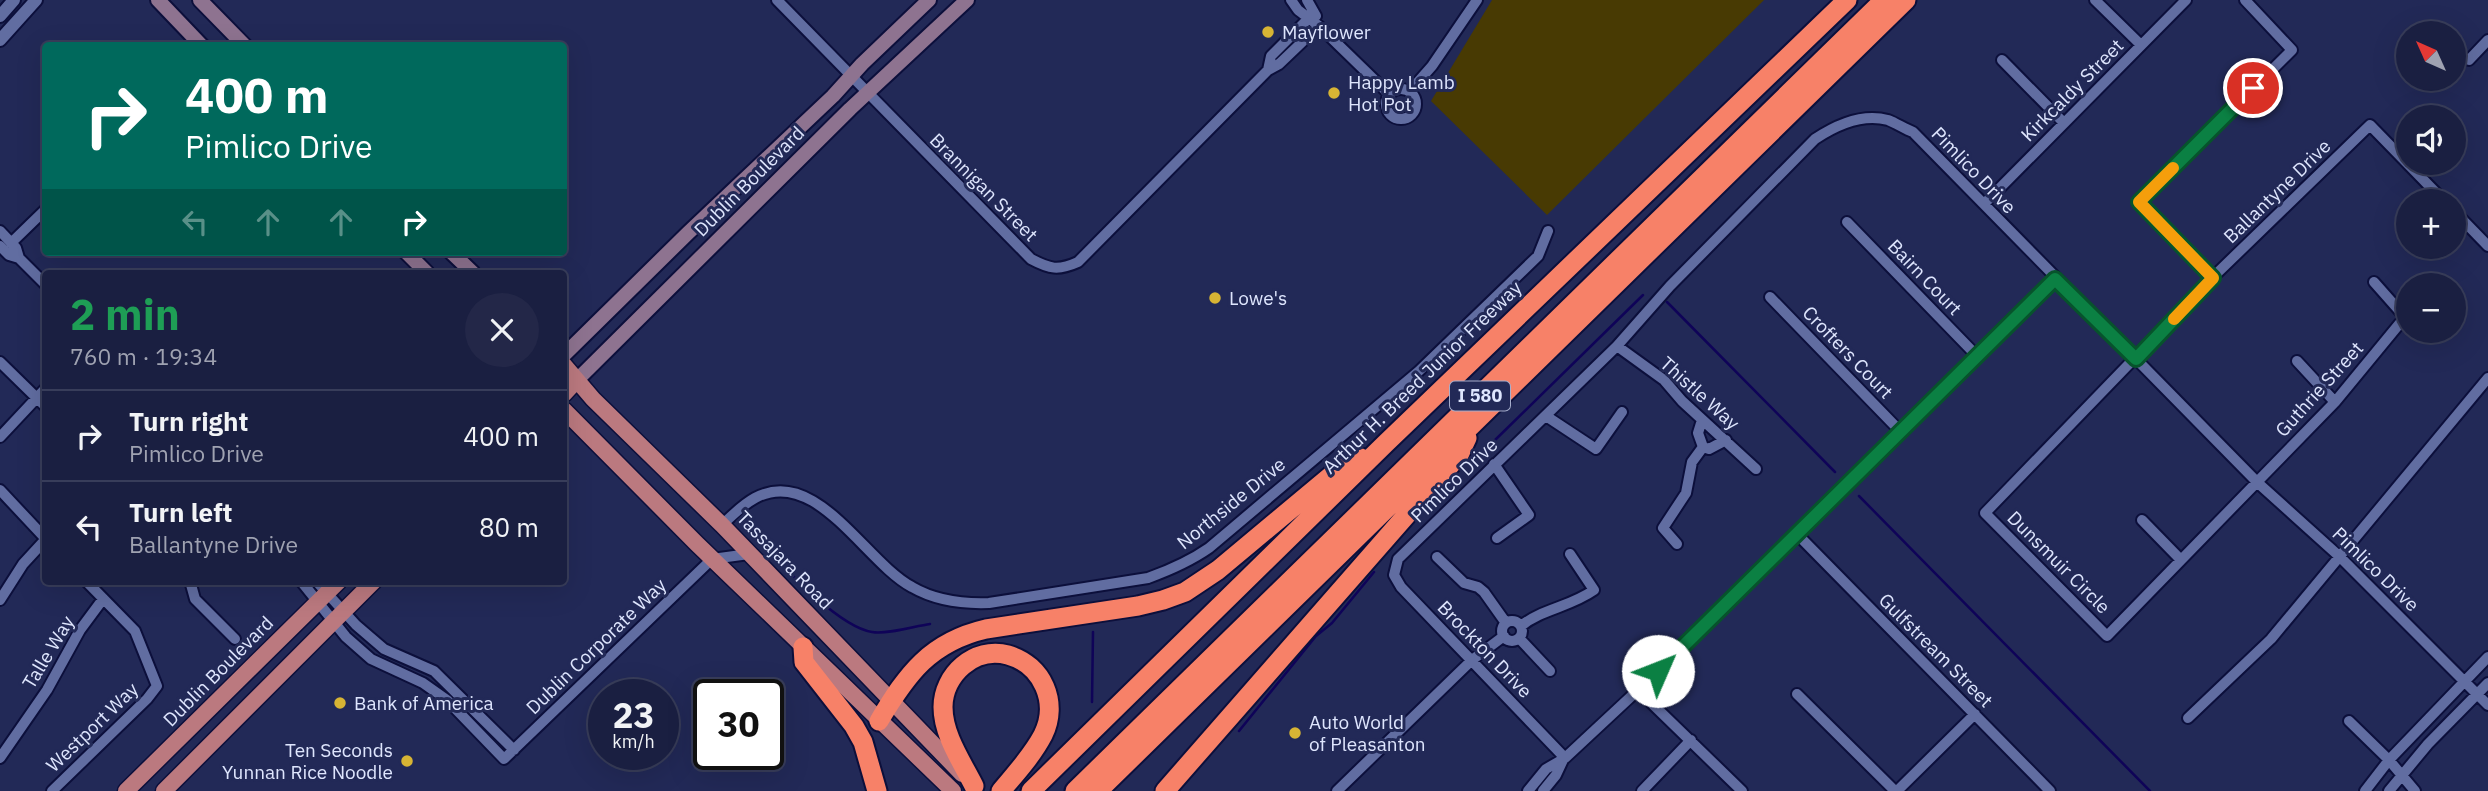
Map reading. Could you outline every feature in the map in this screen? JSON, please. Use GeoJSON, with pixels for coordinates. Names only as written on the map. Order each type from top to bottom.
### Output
{"type":"FeatureCollection","features":[{"type":"Feature","properties":{"kind":"highway","name":"Arthur H. Breed Junior Freeway"},"geometry":{"type":"LineString","coordinates":[[1031,791],[1386,443],[1847,0]]}},
{"type":"Feature","properties":{"kind":"highway","name":"I 580"},"geometry":{"type":"LineString","coordinates":[[1075,791],[1884,0]]}},
{"type":"Feature","properties":{"kind":"highway","name":"I 580"},"geometry":{"type":"LineString","coordinates":[[1098,791],[1906,0]]}},
{"type":"Feature","properties":{"kind":"highway"},"geometry":{"type":"LineString","coordinates":[[1165,791],[1459,455],[1477,419]]}},
{"type":"Feature","properties":{"kind":"highway"},"geometry":{"type":"LineString","coordinates":[[879,721],[902,682],[932,653],[964,634],[1138,606],[1185,592],[1218,569],[1333,474],[1386,443]]}},
{"type":"Feature","properties":{"kind":"highway"},"geometry":{"type":"LineString","coordinates":[[803,647],[804,662],[848,718],[863,742],[877,791]]}},
{"type":"Feature","properties":{"kind":"highway"},"geometry":{"type":"LineString","coordinates":[[977,789],[945,724],[945,692],[951,676],[962,665],[979,657],[1007,654],[1029,665],[1040,676],[1049,699],[1050,710],[1044,734],[1001,791]]}},
{"type":"Feature","properties":{"kind":"main road"},"geometry":{"type":"LineString","coordinates":[[158,0],[198,42]]}},
{"type":"Feature","properties":{"kind":"main road"},"geometry":{"type":"LineString","coordinates":[[200,0],[241,42]]}},
{"type":"Feature","properties":{"kind":"main road","name":"Dublin Boulevard"},"geometry":{"type":"LineString","coordinates":[[567,352],[929,0]]}},
{"type":"Feature","properties":{"kind":"main road","name":"Dublin Boulevard"},"geometry":{"type":"LineString","coordinates":[[567,391],[868,93],[967,0]]}},
{"type":"Feature","properties":{"kind":"main road"},"geometry":{"type":"LineString","coordinates":[[410,256],[424,270]]}},
{"type":"Feature","properties":{"kind":"main road"},"geometry":{"type":"LineString","coordinates":[[455,256],[470,270]]}},
{"type":"Feature","properties":{"kind":"main road","name":"Tassajara Road"},"geometry":{"type":"LineString","coordinates":[[567,368],[977,789]]}},
{"type":"Feature","properties":{"kind":"main road"},"geometry":{"type":"LineString","coordinates":[[567,413],[712,559],[953,791]]}},
{"type":"Feature","properties":{"kind":"main road"},"geometry":{"type":"LineString","coordinates":[[164,791],[370,585]]}},
{"type":"Feature","properties":{"kind":"main road","name":"Dublin Boulevard"},"geometry":{"type":"LineString","coordinates":[[126,791],[320,592]]}},
{"type":"Feature","properties":{"kind":"street"},"geometry":{"type":"LineString","coordinates":[[0,16],[14,0]]}},
{"type":"Feature","properties":{"kind":"street"},"geometry":{"type":"LineString","coordinates":[[0,40],[36,0]]}},
{"type":"Feature","properties":{"kind":"street","name":"Brannigan Street"},"geometry":{"type":"LineString","coordinates":[[777,0],[1031,259],[1045,266],[1062,269],[1078,262],[1268,70],[1279,64],[1319,26]]}},
{"type":"Feature","properties":{"kind":"street"},"geometry":{"type":"LineString","coordinates":[[1291,0],[1312,15]]}},
{"type":"Feature","properties":{"kind":"street"},"geometry":{"type":"LineString","coordinates":[[1307,0],[1319,26],[1390,94]]}},
{"type":"Feature","properties":{"kind":"street"},"geometry":{"type":"LineString","coordinates":[[1410,91],[1432,66],[1477,0]]}},
{"type":"Feature","properties":{"kind":"street"},"geometry":{"type":"LineString","coordinates":[[2095,0],[2141,45]]}},
{"type":"Feature","properties":{"kind":"street","name":"Kirkcaldy Street"},"geometry":{"type":"LineString","coordinates":[[1984,204],[2186,0]]}},
{"type":"Feature","properties":{"kind":"street"},"geometry":{"type":"LineString","coordinates":[[2213,278],[2139,202],[2292,50],[2245,0]]}},
{"type":"Feature","properties":{"kind":"street","name":"Brannigan Street"},"geometry":{"type":"LineString","coordinates":[[1268,70],[1271,56],[1312,15]]}},
{"type":"Feature","properties":{"kind":"street"},"geometry":{"type":"LineString","coordinates":[[2469,60],[2488,40]]}},
{"type":"Feature","properties":{"kind":"street"},"geometry":{"type":"LineString","coordinates":[[2002,60],[2064,123]]}},
{"type":"Feature","properties":{"kind":"street"},"geometry":{"type":"LineString","coordinates":[[1400,88],[1410,91],[1417,104],[1413,114],[1405,119],[1395,118],[1388,111],[1386,102],[1390,94],[1400,88]]}},
{"type":"Feature","properties":{"kind":"street","name":"Pimlico Drive"},"geometry":{"type":"LineString","coordinates":[[1398,559],[1617,346],[1742,210],[1815,139],[1833,127],[1857,119],[1887,120],[1913,132],[2258,483],[2339,556],[2488,705]]}},
{"type":"Feature","properties":{"kind":"street","name":"Ballantyne Drive"},"geometry":{"type":"LineString","coordinates":[[2136,359],[2213,278],[2370,125],[2432,189]]}},
{"type":"Feature","properties":{"kind":"street"},"geometry":{"type":"LineString","coordinates":[[6,244],[42,212]]}},
{"type":"Feature","properties":{"kind":"street","name":"Bairn Court"},"geometry":{"type":"LineString","coordinates":[[1847,222],[1977,356]]}},
{"type":"Feature","properties":{"kind":"street"},"geometry":{"type":"LineString","coordinates":[[2466,223],[2488,246]]}},
{"type":"Feature","properties":{"kind":"street"},"geometry":{"type":"LineString","coordinates":[[0,231],[6,244],[16,248],[19,258],[42,281]]}},
{"type":"Feature","properties":{"kind":"street","name":"Northside Drive"},"geometry":{"type":"LineString","coordinates":[[722,525],[742,506],[757,497],[770,492],[799,493],[830,513],[881,565],[912,588],[949,601],[968,604],[1148,578],[1168,571],[1189,562],[1209,548],[1419,371],[1538,256],[1548,231]]}},
{"type":"Feature","properties":{"kind":"street"},"geometry":{"type":"LineString","coordinates":[[1528,791],[1546,769],[1565,758],[1638,690],[2055,279]]}},
{"type":"Feature","properties":{"kind":"street","name":"Guthrie Street"},"geometry":{"type":"LineString","coordinates":[[2258,483],[2335,402],[2405,317],[2374,282]]}},
{"type":"Feature","properties":{"kind":"street","name":"Crofters Court"},"geometry":{"type":"LineString","coordinates":[[1770,297],[1900,431]]}},
{"type":"Feature","properties":{"kind":"street","name":"Thistle Way"},"geometry":{"type":"LineString","coordinates":[[1617,346],[1664,380],[1702,420],[1756,469]]}},
{"type":"Feature","properties":{"kind":"street","name":"Dunsmuir Circle"},"geometry":{"type":"LineString","coordinates":[[2136,359],[1985,513],[2107,636],[2180,559],[2258,483]]}},
{"type":"Feature","properties":{"kind":"street"},"geometry":{"type":"LineString","coordinates":[[2297,361],[2335,402]]}},
{"type":"Feature","properties":{"kind":"street"},"geometry":{"type":"LineString","coordinates":[[0,362],[42,403]]}},
{"type":"Feature","properties":{"kind":"street"},"geometry":{"type":"LineString","coordinates":[[2189,718],[2270,639],[2488,378]]}},
{"type":"Feature","properties":{"kind":"street"},"geometry":{"type":"LineString","coordinates":[[0,437],[42,392]]}},
{"type":"Feature","properties":{"kind":"street"},"geometry":{"type":"LineString","coordinates":[[1546,416],[1596,449],[1622,412]]}},
{"type":"Feature","properties":{"kind":"street"},"geometry":{"type":"LineString","coordinates":[[1702,420],[1698,433],[1703,447]]}},
{"type":"Feature","properties":{"kind":"street"},"geometry":{"type":"LineString","coordinates":[[1703,447],[1709,449],[1726,440]]}},
{"type":"Feature","properties":{"kind":"street"},"geometry":{"type":"LineString","coordinates":[[1677,544],[1663,528],[1686,494],[1692,462],[1703,447]]}},
{"type":"Feature","properties":{"kind":"street"},"geometry":{"type":"LineString","coordinates":[[1494,464],[1530,515],[1497,538]]}},
{"type":"Feature","properties":{"kind":"street"},"geometry":{"type":"LineString","coordinates":[[0,490],[42,535]]}},
{"type":"Feature","properties":{"kind":"street"},"geometry":{"type":"LineString","coordinates":[[2142,520],[2180,559]]}},
{"type":"Feature","properties":{"kind":"street","name":"Gulfstream Street"},"geometry":{"type":"LineString","coordinates":[[1797,534],[2048,790]]}},
{"type":"Feature","properties":{"kind":"street"},"geometry":{"type":"LineString","coordinates":[[0,600],[23,564],[42,543]]}},
{"type":"Feature","properties":{"kind":"street"},"geometry":{"type":"LineString","coordinates":[[712,559],[749,554]]}},
{"type":"Feature","properties":{"kind":"street"},"geometry":{"type":"LineString","coordinates":[[1521,625],[1531,618],[1570,605],[1594,590],[1570,554]]}},
{"type":"Feature","properties":{"kind":"street"},"geometry":{"type":"LineString","coordinates":[[1437,557],[1464,583],[1484,592],[1506,623]]}},
{"type":"Feature","properties":{"kind":"street","name":"Dublin Corporate Way"},"geometry":{"type":"LineString","coordinates":[[338,616],[346,637],[372,659],[423,682],[447,700],[505,759],[712,559]]}},
{"type":"Feature","properties":{"kind":"street","name":"Brockton Drive"},"geometry":{"type":"LineString","coordinates":[[1398,559],[1394,575],[1401,587],[1565,758]]}},
{"type":"Feature","properties":{"kind":"street"},"geometry":{"type":"LineString","coordinates":[[90,585],[103,599]]}},
{"type":"Feature","properties":{"kind":"street"},"geometry":{"type":"LineString","coordinates":[[191,585],[195,599],[235,639]]}},
{"type":"Feature","properties":{"kind":"street"},"geometry":{"type":"LineString","coordinates":[[320,592],[338,616],[384,649],[434,671],[514,750]]}},
{"type":"Feature","properties":{"kind":"street","name":"Westport Way"},"geometry":{"type":"LineString","coordinates":[[52,791],[148,699],[157,687],[135,631],[103,599]]}},
{"type":"Feature","properties":{"kind":"street","name":"Talle Way"},"geometry":{"type":"LineString","coordinates":[[0,758],[47,690],[80,630],[103,599]]}},
{"type":"Feature","properties":{"kind":"street"},"geometry":{"type":"LineString","coordinates":[[1516,621],[1521,625],[1519,638],[1511,640],[1504,636],[1502,630],[1506,623],[1516,621]]}},
{"type":"Feature","properties":{"kind":"street"},"geometry":{"type":"LineString","coordinates":[[1337,791],[1472,660],[1504,636]]}},
{"type":"Feature","properties":{"kind":"street"},"geometry":{"type":"LineString","coordinates":[[1519,638],[1550,671]]}},
{"type":"Feature","properties":{"kind":"street"},"geometry":{"type":"LineString","coordinates":[[2365,791],[2389,761],[2488,657]]}},
{"type":"Feature","properties":{"kind":"street"},"geometry":{"type":"LineString","coordinates":[[2389,791],[2428,744],[2488,683]]}},
{"type":"Feature","properties":{"kind":"street"},"geometry":{"type":"LineString","coordinates":[[1638,690],[1742,791]]}},
{"type":"Feature","properties":{"kind":"street"},"geometry":{"type":"LineString","coordinates":[[1797,694],[1896,791],[1975,714]]}},
{"type":"Feature","properties":{"kind":"street"},"geometry":{"type":"LineString","coordinates":[[2349,721],[2415,791]]}},
{"type":"Feature","properties":{"kind":"street"},"geometry":{"type":"LineString","coordinates":[[1642,791],[1691,740]]}},
{"type":"Feature","properties":{"kind":"street"},"geometry":{"type":"LineString","coordinates":[[1543,791],[1565,758]]}},
{"type":"Feature","properties":{"kind":"shaded area"},"geometry":{"type":"Polygon","coordinates":[[[1492,0],[1764,0],[1547,215],[1431,101],[1492,0]]]}},
{"type":"Feature","properties":{"kind":"waterway"},"geometry":{"type":"LineString","coordinates":[[1492,443],[1643,295]]}},
{"type":"Feature","properties":{"kind":"waterway"},"geometry":{"type":"LineString","coordinates":[[1667,302],[1835,472]]}},
{"type":"Feature","properties":{"kind":"waterway"},"geometry":{"type":"LineString","coordinates":[[1859,496],[2150,791]]}},
{"type":"Feature","properties":{"kind":"waterway"},"geometry":{"type":"LineString","coordinates":[[748,530],[806,589],[857,627],[878,633],[930,624]]}},
{"type":"Feature","properties":{"kind":"waterway"},"geometry":{"type":"LineString","coordinates":[[1239,731],[1316,636],[1332,623],[1374,572]]}},
{"type":"Feature","properties":{"kind":"waterway"},"geometry":{"type":"LineString","coordinates":[[1092,702],[1093,632]]}},
{"type":"Feature","properties":{"kind":"slow traffic"},"geometry":{"type":"LineString","coordinates":[[2173,168],[2139,202],[2213,278],[2174,319]]}},
{"type":"Feature","properties":{"kind":"place","name":"Mayflower"},"geometry":{"type":"Point","coordinates":[1268,32]}},
{"type":"Feature","properties":{"kind":"place","name":"Happy Lamb Hot Pot"},"geometry":{"type":"Point","coordinates":[1334,93]}},
{"type":"Feature","properties":{"kind":"place","name":"Lowe's"},"geometry":{"type":"Point","coordinates":[1215,298]}},
{"type":"Feature","properties":{"kind":"place","name":"Bank of America"},"geometry":{"type":"Point","coordinates":[340,703]}},
{"type":"Feature","properties":{"kind":"place","name":"Auto World of Pleasanton"},"geometry":{"type":"Point","coordinates":[1295,733]}},
{"type":"Feature","properties":{"kind":"place","name":"Ten Seconds Yunnan Rice Noodle"},"geometry":{"type":"Point","coordinates":[407,761]}},
{"type":"Feature","properties":{"kind":"route"},"geometry":{"type":"LineString","coordinates":[[1658,671],[2055,279],[2136,359],[2213,278],[2139,202],[2253,88]]}}]}
